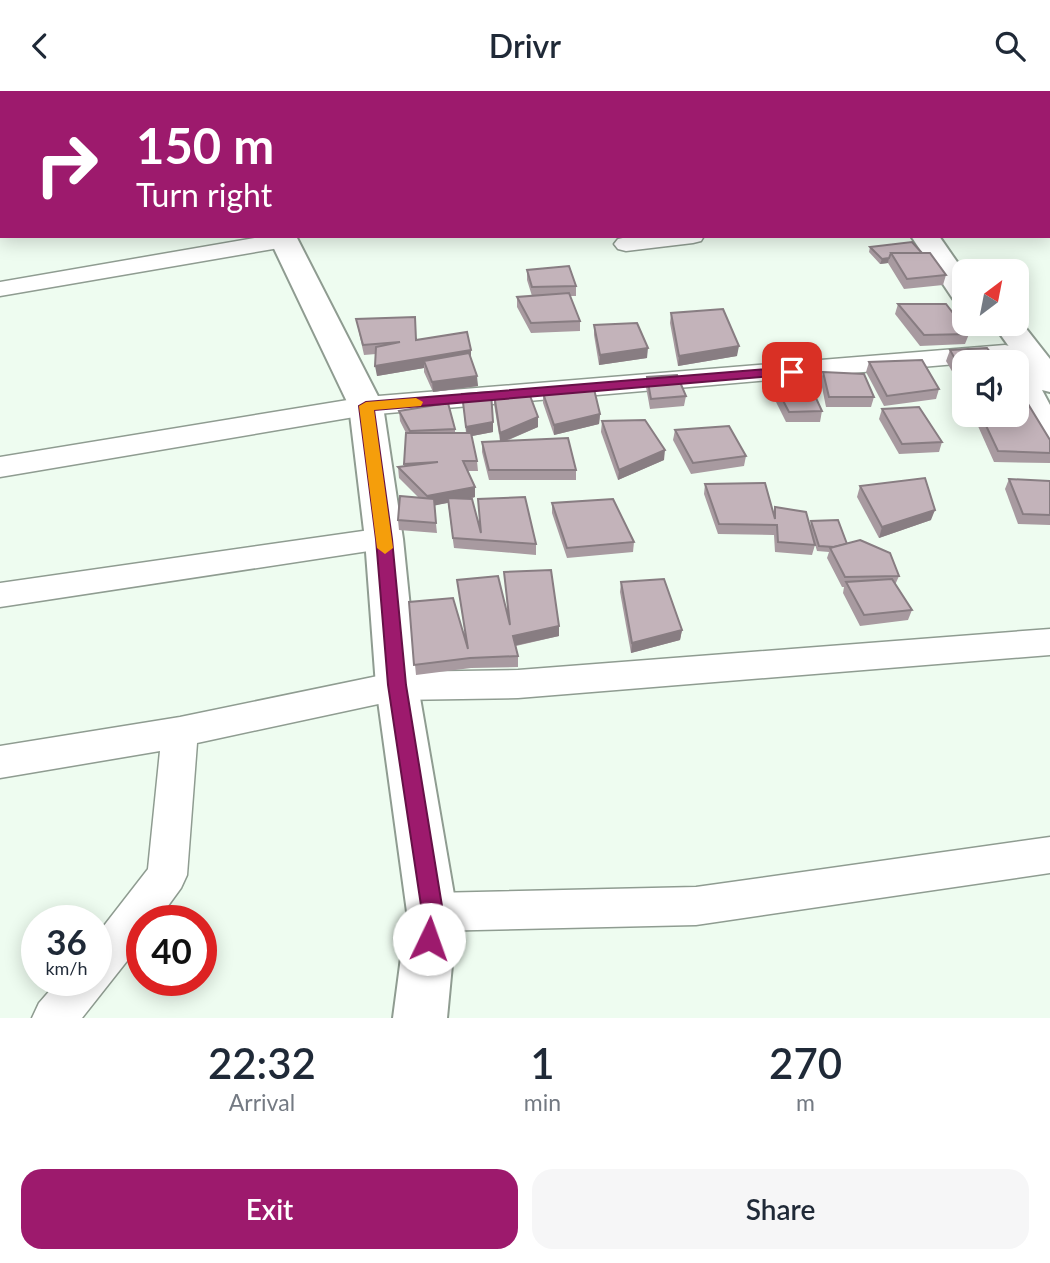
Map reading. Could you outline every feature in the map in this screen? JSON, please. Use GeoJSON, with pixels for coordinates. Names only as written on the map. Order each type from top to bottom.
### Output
{"type":"FeatureCollection","features":[{"type":"Feature","properties":{"kind":"street"},"geometry":{"type":"LineString","coordinates":[[0,289],[283,238],[366,406],[384,539],[397,685],[432,912],[420,1018]]}},
{"type":"Feature","properties":{"kind":"street"},"geometry":{"type":"LineString","coordinates":[[626,244],[676,238]]}},
{"type":"Feature","properties":{"kind":"street"},"geometry":{"type":"LineString","coordinates":[[926,238],[952,275]]}},
{"type":"Feature","properties":{"kind":"street"},"geometry":{"type":"LineString","coordinates":[[949,238],[964,259]]}},
{"type":"Feature","properties":{"kind":"street"},"geometry":{"type":"LineString","coordinates":[[995,336],[1007,350]]}},
{"type":"Feature","properties":{"kind":"street"},"geometry":{"type":"LineString","coordinates":[[0,467],[366,406],[551,393],[952,358]]}},
{"type":"Feature","properties":{"kind":"street"},"geometry":{"type":"LineString","coordinates":[[1029,367],[1050,382]]}},
{"type":"Feature","properties":{"kind":"street"},"geometry":{"type":"LineString","coordinates":[[1029,393],[1050,437]]}},
{"type":"Feature","properties":{"kind":"street"},"geometry":{"type":"LineString","coordinates":[[0,595],[384,539]]}},
{"type":"Feature","properties":{"kind":"street"},"geometry":{"type":"LineString","coordinates":[[0,762],[180,732],[397,685],[518,684],[1050,642]]}},
{"type":"Feature","properties":{"kind":"street"},"geometry":{"type":"LineString","coordinates":[[112,949],[167,875],[180,732]]}},
{"type":"Feature","properties":{"kind":"street"},"geometry":{"type":"LineString","coordinates":[[432,912],[696,907],[1050,855]]}},
{"type":"Feature","properties":{"kind":"street"},"geometry":{"type":"LineString","coordinates":[[54,1018],[73,996]]}},
{"type":"Feature","properties":{"kind":"building"},"geometry":{"type":"Polygon","coordinates":[[[912,242],[922,253],[891,253],[889,258],[882,259],[870,247],[912,242]]]}},
{"type":"Feature","properties":{"kind":"building"},"geometry":{"type":"Polygon","coordinates":[[[891,253],[930,253],[946,275],[907,279],[891,253]]]}},
{"type":"Feature","properties":{"kind":"building"},"geometry":{"type":"Polygon","coordinates":[[[569,266],[576,286],[532,287],[527,270],[569,266]]]}},
{"type":"Feature","properties":{"kind":"building"},"geometry":{"type":"Polygon","coordinates":[[[569,293],[580,321],[531,323],[517,297],[569,293]]]}},
{"type":"Feature","properties":{"kind":"building"},"geometry":{"type":"Polygon","coordinates":[[[898,304],[946,304],[952,312],[952,334],[924,335],[898,304]]]}},
{"type":"Feature","properties":{"kind":"building"},"geometry":{"type":"Polygon","coordinates":[[[723,309],[739,346],[679,356],[671,313],[723,309]]]}},
{"type":"Feature","properties":{"kind":"building"},"geometry":{"type":"Polygon","coordinates":[[[415,317],[416,340],[467,332],[471,350],[375,366],[376,347],[400,342],[363,345],[356,319],[415,317]]]}},
{"type":"Feature","properties":{"kind":"building"},"geometry":{"type":"Polygon","coordinates":[[[637,323],[648,348],[600,355],[594,325],[637,323]]]}},
{"type":"Feature","properties":{"kind":"building"},"geometry":{"type":"Polygon","coordinates":[[[987,348],[989,350],[952,350],[952,354],[950,350],[987,348]]]}},
{"type":"Feature","properties":{"kind":"building"},"geometry":{"type":"Polygon","coordinates":[[[469,353],[477,376],[432,382],[424,361],[469,353]]]}},
{"type":"Feature","properties":{"kind":"building"},"geometry":{"type":"Polygon","coordinates":[[[922,360],[939,389],[887,396],[869,362],[922,360]]]}},
{"type":"Feature","properties":{"kind":"building"},"geometry":{"type":"Polygon","coordinates":[[[803,370],[822,411],[789,412],[768,372],[803,370]]]}},
{"type":"Feature","properties":{"kind":"building"},"geometry":{"type":"Polygon","coordinates":[[[823,372],[864,374],[874,397],[829,397],[823,372]]]}},
{"type":"Feature","properties":{"kind":"building"},"geometry":{"type":"Polygon","coordinates":[[[677,375],[686,396],[651,399],[647,377],[677,375]]]}},
{"type":"Feature","properties":{"kind":"building"},"geometry":{"type":"Polygon","coordinates":[[[594,389],[600,414],[554,425],[543,393],[594,389]]]}},
{"type":"Feature","properties":{"kind":"building"},"geometry":{"type":"Polygon","coordinates":[[[491,392],[493,422],[466,427],[462,394],[491,392]]]}},
{"type":"Feature","properties":{"kind":"building"},"geometry":{"type":"Polygon","coordinates":[[[529,393],[538,417],[500,433],[494,394],[529,393]]]}},
{"type":"Feature","properties":{"kind":"building"},"geometry":{"type":"Polygon","coordinates":[[[448,403],[455,429],[410,431],[399,411],[448,403]]]}},
{"type":"Feature","properties":{"kind":"building"},"geometry":{"type":"Polygon","coordinates":[[[1029,406],[1050,440],[1050,453],[998,451],[987,427],[1029,427],[1029,406]]]}},
{"type":"Feature","properties":{"kind":"building"},"geometry":{"type":"Polygon","coordinates":[[[919,407],[942,442],[902,444],[882,409],[919,407]]]}},
{"type":"Feature","properties":{"kind":"building"},"geometry":{"type":"Polygon","coordinates":[[[645,420],[665,450],[619,470],[602,421],[645,420]]]}},
{"type":"Feature","properties":{"kind":"building"},"geometry":{"type":"Polygon","coordinates":[[[729,426],[746,456],[693,463],[675,430],[729,426]]]}},
{"type":"Feature","properties":{"kind":"building"},"geometry":{"type":"Polygon","coordinates":[[[406,433],[471,433],[477,461],[463,461],[475,487],[427,496],[398,467],[438,462],[404,464],[406,433]]]}},
{"type":"Feature","properties":{"kind":"building"},"geometry":{"type":"Polygon","coordinates":[[[568,438],[576,470],[489,470],[482,442],[568,438]]]}},
{"type":"Feature","properties":{"kind":"building"},"geometry":{"type":"Polygon","coordinates":[[[925,478],[935,510],[882,527],[860,486],[925,478]]]}},
{"type":"Feature","properties":{"kind":"building"},"geometry":{"type":"Polygon","coordinates":[[[1009,479],[1050,481],[1050,515],[1023,514],[1009,479]]]}},
{"type":"Feature","properties":{"kind":"building"},"geometry":{"type":"Polygon","coordinates":[[[765,483],[775,519],[775,507],[806,512],[815,545],[778,542],[777,525],[719,524],[705,484],[765,483]]]}},
{"type":"Feature","properties":{"kind":"building"},"geometry":{"type":"Polygon","coordinates":[[[400,496],[434,499],[436,523],[398,520],[400,496]]]}},
{"type":"Feature","properties":{"kind":"building"},"geometry":{"type":"Polygon","coordinates":[[[525,497],[536,544],[453,538],[448,498],[472,499],[481,533],[478,499],[525,497]]]}},
{"type":"Feature","properties":{"kind":"building"},"geometry":{"type":"Polygon","coordinates":[[[613,499],[634,542],[567,548],[552,503],[613,499]]]}},
{"type":"Feature","properties":{"kind":"building"},"geometry":{"type":"Polygon","coordinates":[[[838,520],[847,544],[819,546],[811,521],[838,520]]]}},
{"type":"Feature","properties":{"kind":"building"},"geometry":{"type":"Polygon","coordinates":[[[860,540],[890,553],[899,576],[845,577],[830,548],[860,540]]]}},
{"type":"Feature","properties":{"kind":"building"},"geometry":{"type":"Polygon","coordinates":[[[551,570],[559,626],[513,636],[518,656],[470,658],[414,665],[409,602],[453,598],[468,649],[457,580],[498,576],[510,625],[504,572],[551,570]]]}},
{"type":"Feature","properties":{"kind":"building"},"geometry":{"type":"Polygon","coordinates":[[[664,579],[682,630],[632,643],[621,582],[664,579]]]}},
{"type":"Feature","properties":{"kind":"building"},"geometry":{"type":"Polygon","coordinates":[[[892,579],[912,610],[864,615],[846,582],[892,579]]]}},
{"type":"Feature","properties":{"kind":"slow traffic"},"geometry":{"type":"LineString","coordinates":[[385,548],[366,406],[416,402]]}},
{"type":"Feature","properties":{"kind":"route"},"geometry":{"type":"LineString","coordinates":[[429,939],[432,912],[397,685],[384,539],[366,406],[792,372]]}}]}
